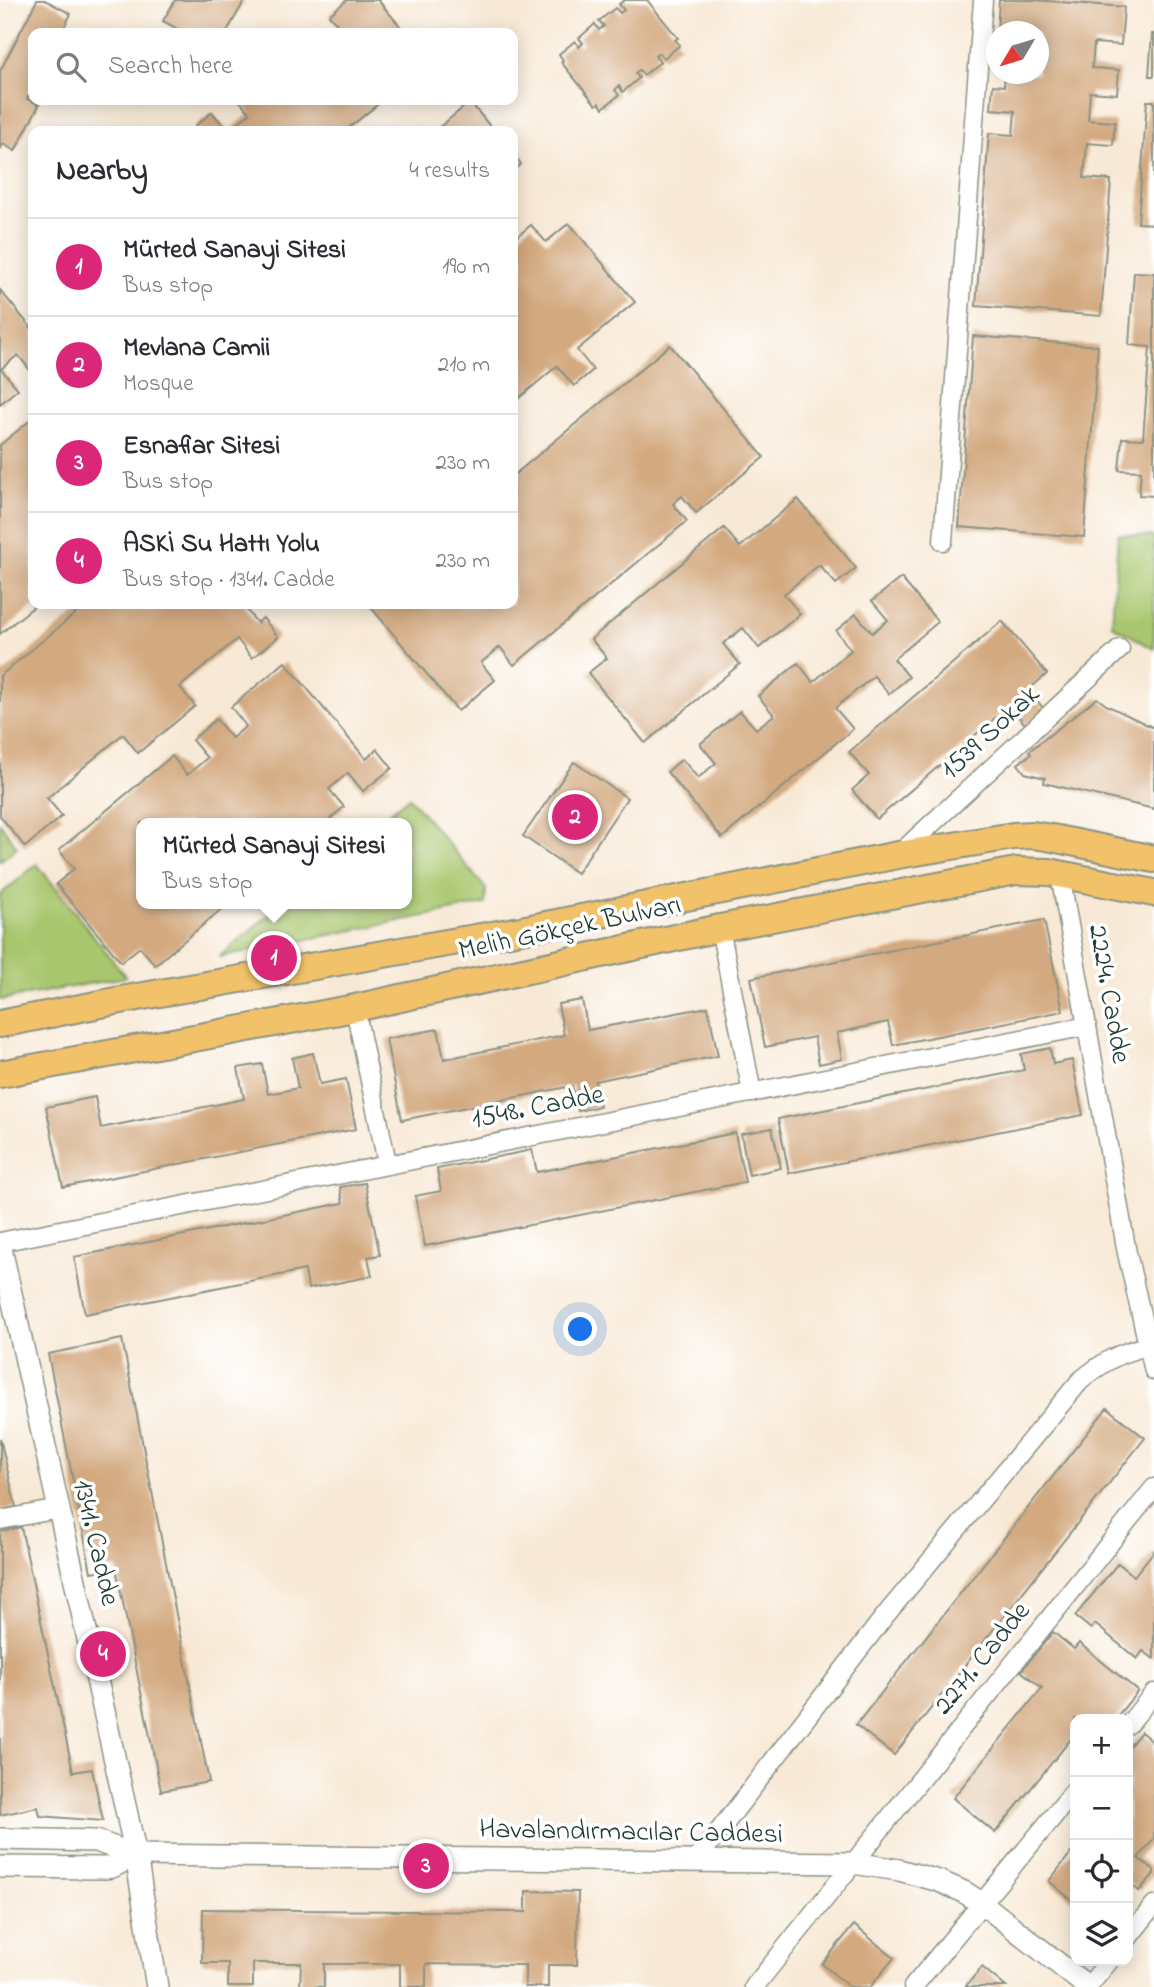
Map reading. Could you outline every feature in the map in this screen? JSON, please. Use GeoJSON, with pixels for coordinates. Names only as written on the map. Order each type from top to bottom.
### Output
{"type":"FeatureCollection","features":[{"type":"Feature","properties":{"kind":"main road","name":"Melih Gökçek Bulvarı"},"geometry":{"type":"LineString","coordinates":[[0,1024],[126,999],[521,930],[898,855],[1033,835],[1154,859]]}},
{"type":"Feature","properties":{"kind":"main road","name":"Melih Gökçek Bulvarı"},"geometry":{"type":"LineString","coordinates":[[0,1074],[355,1008],[720,928],[1016,871],[1060,874],[1154,893]]}},
{"type":"Feature","properties":{"kind":"street"},"geometry":{"type":"LineString","coordinates":[[943,541],[983,0]]}},
{"type":"Feature","properties":{"kind":"street","name":"1539 Sokak"},"geometry":{"type":"LineString","coordinates":[[898,855],[1120,649]]}},
{"type":"Feature","properties":{"kind":"street","name":"2224. Cadde"},"geometry":{"type":"LineString","coordinates":[[1060,874],[1125,1240],[1154,1371]]}},
{"type":"Feature","properties":{"kind":"street"},"geometry":{"type":"LineString","coordinates":[[720,928],[752,1093]]}},
{"type":"Feature","properties":{"kind":"street"},"geometry":{"type":"LineString","coordinates":[[355,1008],[387,1163]]}},
{"type":"Feature","properties":{"kind":"street","name":"1548. Cadde"},"geometry":{"type":"LineString","coordinates":[[0,1243],[387,1163],[1087,1026]]}},
{"type":"Feature","properties":{"kind":"street","name":"1341. Cadde"},"geometry":{"type":"LineString","coordinates":[[0,1243],[136,1855],[157,1987]]}},
{"type":"Feature","properties":{"kind":"street"},"geometry":{"type":"LineString","coordinates":[[696,1861],[884,1616],[1080,1381],[1103,1362],[1124,1352],[1147,1346]]}},
{"type":"Feature","properties":{"kind":"street","name":"2271. Cadde"},"geometry":{"type":"LineString","coordinates":[[754,1987],[1154,1488]]}},
{"type":"Feature","properties":{"kind":"street"},"geometry":{"type":"LineString","coordinates":[[0,1520],[59,1509]]}},
{"type":"Feature","properties":{"kind":"street"},"geometry":{"type":"LineString","coordinates":[[1133,1719],[1154,1693]]}},
{"type":"Feature","properties":{"kind":"street"},"geometry":{"type":"LineString","coordinates":[[913,1987],[1070,1796]]}},
{"type":"Feature","properties":{"kind":"street","name":"Havalandırmacılar Caddesi"},"geometry":{"type":"LineString","coordinates":[[0,1839],[96,1841],[136,1855],[853,1863],[899,1870],[939,1881],[964,1892],[1088,1987]]}},
{"type":"Feature","properties":{"kind":"street","name":"Havalandırmacılar Caddesi"},"geometry":{"type":"LineString","coordinates":[[0,1867],[104,1868],[136,1855]]}},
{"type":"Feature","properties":{"kind":"street"},"geometry":{"type":"LineString","coordinates":[[1133,1932],[1154,1905]]}},
{"type":"Feature","properties":{"kind":"street"},"geometry":{"type":"LineString","coordinates":[[1088,1987],[1105,1966]]}},
{"type":"Feature","properties":{"kind":"green space"},"geometry":{"type":"Polygon","coordinates":[[[1118,534],[1154,537],[1154,649],[1112,625],[1118,534]]]}},
{"type":"Feature","properties":{"kind":"green space"},"geometry":{"type":"Polygon","coordinates":[[[409,797],[486,889],[485,904],[219,957],[276,909],[412,909],[412,818],[383,818],[409,797]]]}},
{"type":"Feature","properties":{"kind":"green space"},"geometry":{"type":"Polygon","coordinates":[[[0,823],[17,847],[0,861],[0,823]]]}},
{"type":"Feature","properties":{"kind":"green space"},"geometry":{"type":"Polygon","coordinates":[[[37,864],[126,977],[0,1000],[0,895],[37,864]]]}},
{"type":"Feature","properties":{"kind":"building"},"geometry":{"type":"Polygon","coordinates":[[[37,0],[45,0],[71,14],[64,28],[28,28],[27,99],[28,105],[39,105],[15,151],[3,144],[0,150],[0,71],[37,0]]]}},
{"type":"Feature","properties":{"kind":"building"},"geometry":{"type":"Polygon","coordinates":[[[175,0],[245,0],[229,28],[176,28],[163,21],[175,0]]]}},
{"type":"Feature","properties":{"kind":"building"},"geometry":{"type":"Polygon","coordinates":[[[347,0],[378,0],[402,28],[341,28],[329,15],[347,0]]]}},
{"type":"Feature","properties":{"kind":"building"},"geometry":{"type":"Polygon","coordinates":[[[625,0],[647,0],[678,38],[675,40],[680,45],[664,58],[659,53],[655,56],[660,62],[644,75],[639,70],[635,73],[639,78],[623,92],[619,86],[615,90],[619,95],[603,108],[599,103],[596,105],[561,62],[563,60],[559,54],[575,41],[579,47],[583,43],[579,38],[595,24],[599,30],[604,26],[599,21],[615,8],[620,13],[624,10],[619,4],[625,0]]]}},
{"type":"Feature","properties":{"kind":"building"},"geometry":{"type":"Polygon","coordinates":[[[999,0],[1124,7],[1121,45],[1094,43],[1092,68],[1119,70],[1117,94],[1090,92],[1088,120],[1115,122],[1113,145],[1087,143],[1084,178],[1111,180],[1101,316],[976,306],[989,133],[1013,135],[1015,111],[991,109],[993,85],[1049,84],[1049,21],[998,21],[999,0]]]}},
{"type":"Feature","properties":{"kind":"building"},"geometry":{"type":"Polygon","coordinates":[[[1152,34],[1154,76],[1149,76],[1152,34]]]}},
{"type":"Feature","properties":{"kind":"building"},"geometry":{"type":"Polygon","coordinates":[[[1147,101],[1154,101],[1154,224],[1138,223],[1147,101]]]}},
{"type":"Feature","properties":{"kind":"building"},"geometry":{"type":"Polygon","coordinates":[[[243,105],[377,105],[351,126],[234,126],[250,113],[243,105]]]}},
{"type":"Feature","properties":{"kind":"building"},"geometry":{"type":"Polygon","coordinates":[[[466,105],[472,105],[490,126],[441,126],[466,105]]]}},
{"type":"Feature","properties":{"kind":"building"},"geometry":{"type":"Polygon","coordinates":[[[212,112],[224,126],[195,126],[212,112]]]}},
{"type":"Feature","properties":{"kind":"building"},"geometry":{"type":"Polygon","coordinates":[[[569,223],[635,302],[577,350],[593,370],[574,386],[557,366],[518,399],[518,236],[531,225],[546,242],[569,223]]]}},
{"type":"Feature","properties":{"kind":"building"},"geometry":{"type":"Polygon","coordinates":[[[1134,272],[1154,273],[1154,496],[1139,495],[1141,471],[1119,470],[1122,438],[1143,439],[1150,347],[1129,345],[1134,272]]]}},
{"type":"Feature","properties":{"kind":"building"},"geometry":{"type":"Polygon","coordinates":[[[0,290],[28,324],[28,368],[18,355],[1,369],[18,389],[0,404],[0,290]]]}},
{"type":"Feature","properties":{"kind":"building"},"geometry":{"type":"Polygon","coordinates":[[[973,336],[1098,346],[1084,537],[959,527],[973,336]]]}},
{"type":"Feature","properties":{"kind":"building"},"geometry":{"type":"Polygon","coordinates":[[[670,345],[764,457],[696,513],[682,496],[673,504],[687,521],[514,665],[500,647],[481,663],[495,680],[458,711],[372,609],[518,609],[518,472],[670,345]]]}},
{"type":"Feature","properties":{"kind":"building"},"geometry":{"type":"Polygon","coordinates":[[[28,422],[28,609],[31,609],[0,634],[0,445],[28,422]]]}},
{"type":"Feature","properties":{"kind":"building"},"geometry":{"type":"Polygon","coordinates":[[[798,499],[856,568],[836,584],[819,565],[784,594],[800,614],[759,648],[743,628],[723,644],[740,664],[645,743],[588,673],[607,658],[591,639],[724,528],[740,547],[798,499]]]}},
{"type":"Feature","properties":{"kind":"building"},"geometry":{"type":"Polygon","coordinates":[[[901,578],[938,622],[894,659],[909,677],[889,694],[874,676],[835,708],[853,729],[722,838],[667,772],[682,759],[698,778],[716,763],[700,744],[740,711],[756,729],[774,715],[758,696],[798,663],[813,682],[851,650],[836,631],[856,614],[872,633],[888,620],[872,601],[901,578]]]}},
{"type":"Feature","properties":{"kind":"building"},"geometry":{"type":"Polygon","coordinates":[[[81,609],[246,609],[257,623],[263,618],[278,637],[252,658],[237,639],[180,687],[195,706],[138,753],[123,734],[47,798],[62,816],[25,847],[0,816],[0,676],[81,609]]]}},
{"type":"Feature","properties":{"kind":"building"},"geometry":{"type":"Polygon","coordinates":[[[1002,621],[1047,674],[1028,690],[1044,709],[1026,725],[1009,706],[877,819],[852,790],[869,775],[849,752],[1002,621]]]}},
{"type":"Feature","properties":{"kind":"building"},"geometry":{"type":"Polygon","coordinates":[[[285,662],[366,759],[377,749],[392,768],[363,791],[348,773],[329,789],[344,807],[331,818],[136,818],[136,909],[222,909],[155,965],[140,947],[121,962],[56,884],[74,869],[59,850],[172,756],[187,775],[207,758],[192,740],[216,719],[232,738],[246,726],[231,707],[285,662]]]}},
{"type":"Feature","properties":{"kind":"building"},"geometry":{"type":"Polygon","coordinates":[[[1097,698],[1154,728],[1154,809],[1044,783],[1045,778],[1025,773],[1018,764],[1031,754],[1029,751],[1097,698]]]}},
{"type":"Feature","properties":{"kind":"building"},"geometry":{"type":"Polygon","coordinates":[[[574,762],[627,798],[577,873],[523,836],[574,762]]]}},
{"type":"Feature","properties":{"kind":"building"},"geometry":{"type":"Polygon","coordinates":[[[1044,920],[1063,1011],[893,1045],[888,1022],[837,1033],[842,1059],[819,1064],[814,1037],[765,1047],[751,978],[1044,920]]]}},
{"type":"Feature","properties":{"kind":"building"},"geometry":{"type":"Polygon","coordinates":[[[582,1000],[588,1030],[708,1007],[718,1056],[595,1081],[600,1106],[578,1111],[572,1086],[402,1120],[386,1039],[438,1029],[444,1059],[564,1035],[558,1004],[582,1000]]]}},
{"type":"Feature","properties":{"kind":"building"},"geometry":{"type":"Polygon","coordinates":[[[1050,1048],[1053,1064],[1072,1060],[1083,1115],[789,1173],[778,1119],[1024,1070],[1021,1054],[1050,1048]]]}},
{"type":"Feature","properties":{"kind":"building"},"geometry":{"type":"Polygon","coordinates":[[[313,1053],[320,1084],[346,1079],[356,1129],[63,1187],[46,1107],[95,1097],[101,1128],[244,1099],[238,1068],[262,1064],[268,1094],[298,1088],[292,1058],[313,1053]]]}},
{"type":"Feature","properties":{"kind":"building"},"geometry":{"type":"Polygon","coordinates":[[[772,1128],[781,1168],[749,1175],[741,1134],[772,1128]]]}},
{"type":"Feature","properties":{"kind":"building"},"geometry":{"type":"Polygon","coordinates":[[[735,1133],[745,1182],[425,1246],[415,1196],[441,1191],[437,1169],[532,1150],[537,1172],[735,1133]]]}},
{"type":"Feature","properties":{"kind":"building"},"geometry":{"type":"Polygon","coordinates":[[[365,1183],[380,1255],[368,1257],[372,1276],[308,1289],[305,1270],[85,1314],[74,1257],[343,1203],[340,1187],[365,1183]]]}},
{"type":"Feature","properties":{"kind":"building"},"geometry":{"type":"Polygon","coordinates":[[[122,1339],[209,1782],[161,1791],[116,1568],[91,1572],[48,1354],[122,1339]]]}},
{"type":"Feature","properties":{"kind":"building"},"geometry":{"type":"Polygon","coordinates":[[[1107,1408],[1145,1438],[894,1755],[856,1725],[1107,1408]]]}},
{"type":"Feature","properties":{"kind":"building"},"geometry":{"type":"Polygon","coordinates":[[[0,1438],[16,1507],[0,1510],[0,1438]]]}},
{"type":"Feature","properties":{"kind":"building"},"geometry":{"type":"Polygon","coordinates":[[[21,1527],[73,1772],[92,1769],[103,1821],[40,1816],[38,1807],[0,1815],[0,1532],[21,1527]]]}},
{"type":"Feature","properties":{"kind":"building"},"geometry":{"type":"Polygon","coordinates":[[[1154,1551],[1154,1659],[1143,1651],[1137,1659],[1095,1624],[1091,1629],[1075,1616],[1118,1563],[1134,1576],[1154,1551]]]}},
{"type":"Feature","properties":{"kind":"building"},"geometry":{"type":"Polygon","coordinates":[[[1053,1632],[1074,1649],[1079,1643],[1138,1691],[1119,1714],[1070,1714],[1070,1740],[995,1833],[953,1798],[1042,1688],[1021,1671],[1053,1632]]]}},
{"type":"Feature","properties":{"kind":"building"},"geometry":{"type":"Polygon","coordinates":[[[1141,1732],[1154,1743],[1154,1839],[1138,1858],[1154,1870],[1154,1874],[1139,1891],[1133,1886],[1133,1742],[1141,1732]]]}},
{"type":"Feature","properties":{"kind":"building"},"geometry":{"type":"Polygon","coordinates":[[[1070,1854],[1070,1899],[1049,1881],[1070,1854]]]}},
{"type":"Feature","properties":{"kind":"building"},"geometry":{"type":"Polygon","coordinates":[[[526,1891],[578,1892],[577,1965],[548,1965],[548,1987],[525,1987],[525,1965],[426,1964],[426,1987],[400,1987],[400,1964],[324,1964],[324,1987],[300,1987],[301,1963],[253,1963],[253,1987],[228,1987],[228,1963],[202,1963],[203,1909],[526,1912],[526,1891]]]}},
{"type":"Feature","properties":{"kind":"building"},"geometry":{"type":"Polygon","coordinates":[[[854,1925],[894,1958],[870,1987],[849,1987],[822,1964],[854,1925]]]}},
{"type":"Feature","properties":{"kind":"building"},"geometry":{"type":"Polygon","coordinates":[[[982,1967],[1006,1987],[965,1987],[982,1967]]]}},
{"type":"Feature","properties":{"kind":"place","name":"Mevlana Camii"},"geometry":{"type":"Point","coordinates":[575,817]}},
{"type":"Feature","properties":{"kind":"place","name":"Mürted Sanayi Sitesi"},"geometry":{"type":"Point","coordinates":[274,958]}},
{"type":"Feature","properties":{"kind":"place","name":"ASKİ Su Hattı Yolu"},"geometry":{"type":"Point","coordinates":[103,1654]}},
{"type":"Feature","properties":{"kind":"place","name":"Esnaflar Sitesi"},"geometry":{"type":"Point","coordinates":[426,1866]}}]}
